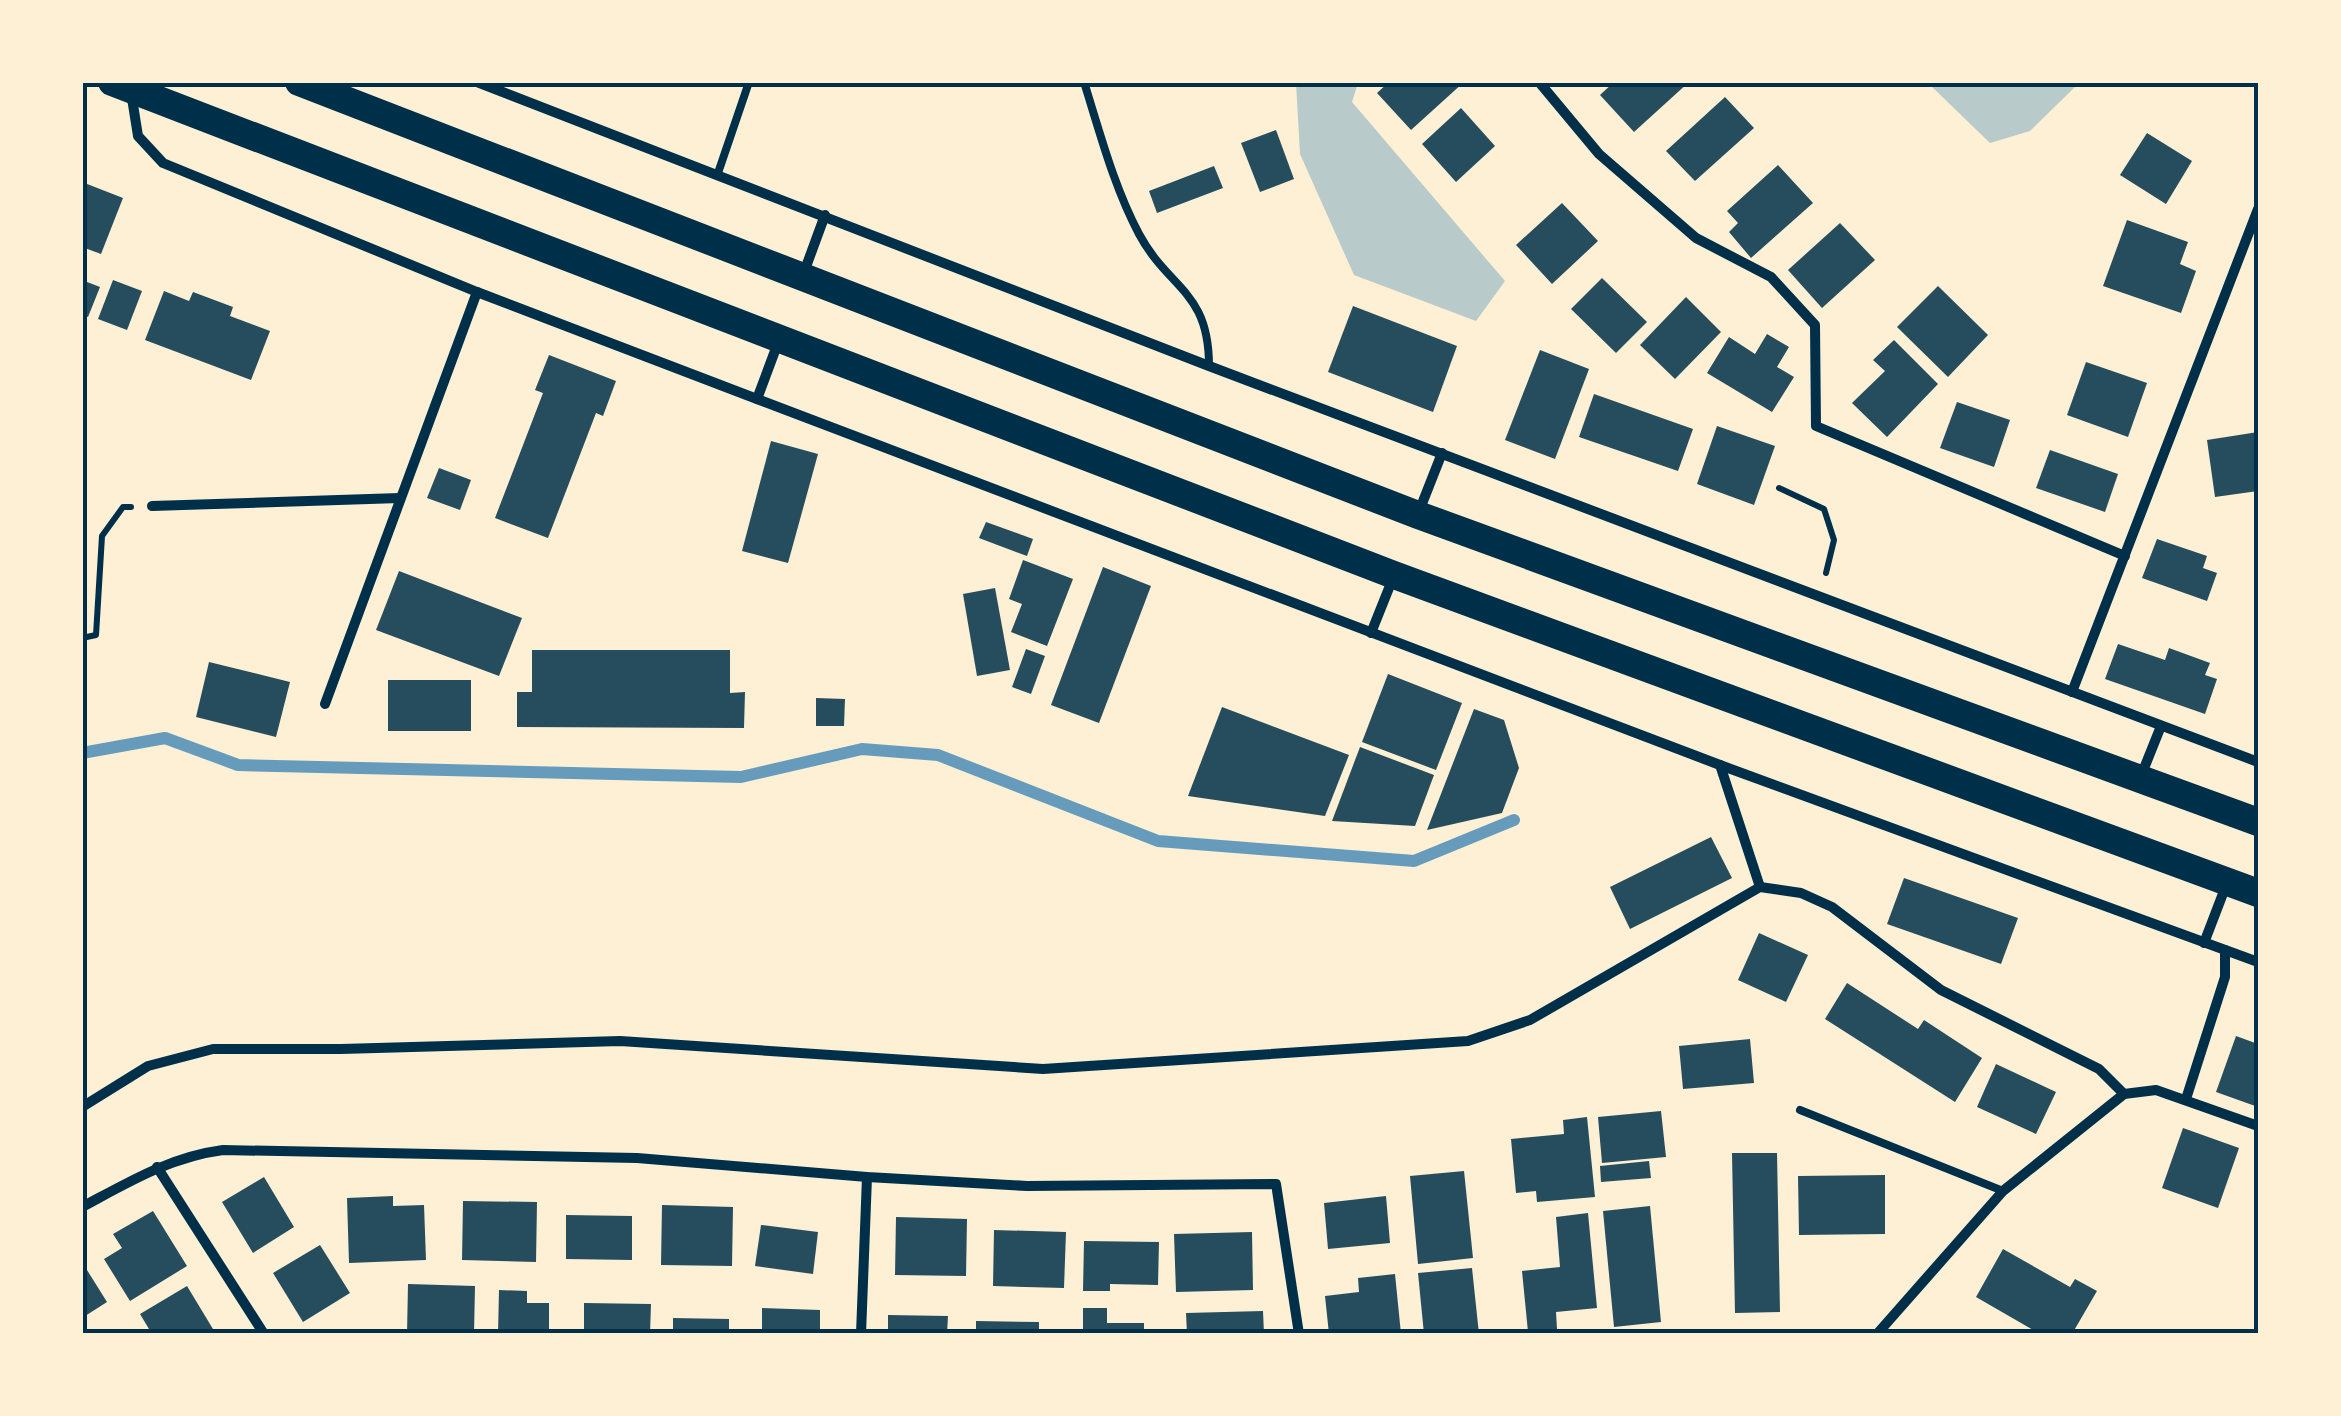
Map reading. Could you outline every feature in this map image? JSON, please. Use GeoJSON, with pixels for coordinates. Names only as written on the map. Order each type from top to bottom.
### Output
{"type":"FeatureCollection","features":[{"type":"Feature","properties":{"kind":"highway"},"geometry":{"type":"LineString","coordinates":[[299,82],[1418,515],[2258,822]]}},
{"type":"Feature","properties":{"kind":"highway"},"geometry":{"type":"LineString","coordinates":[[121,86],[1394,575],[2258,893]]}},
{"type":"Feature","properties":{"kind":"street"},"geometry":{"type":"LineString","coordinates":[[477,82],[1209,366],[2258,762]]}},
{"type":"Feature","properties":{"kind":"street"},"geometry":{"type":"LineString","coordinates":[[1539,82],[1600,154],[1696,238],[1771,278],[1815,324],[1816,426],[2125,556]]}},
{"type":"Feature","properties":{"kind":"street"},"geometry":{"type":"LineString","coordinates":[[121,86],[138,136],[163,163],[477,292],[1720,765],[2258,962]]}},
{"type":"Feature","properties":{"kind":"street"},"geometry":{"type":"LineString","coordinates":[[2072,692],[2258,209]]}},
{"type":"Feature","properties":{"kind":"street"},"geometry":{"type":"LineString","coordinates":[[802,277],[825,215]]}},
{"type":"Feature","properties":{"kind":"street"},"geometry":{"type":"LineString","coordinates":[[325,704],[477,292]]}},
{"type":"Feature","properties":{"kind":"street"},"geometry":{"type":"LineString","coordinates":[[757,399],[780,339]]}},
{"type":"Feature","properties":{"kind":"street"},"geometry":{"type":"LineString","coordinates":[[1418,515],[1442,453]]}},
{"type":"Feature","properties":{"kind":"street"},"geometry":{"type":"LineString","coordinates":[[152,506],[400,498]]}},
{"type":"Feature","properties":{"kind":"street"},"geometry":{"type":"LineString","coordinates":[[1372,632],[1394,575]]}},
{"type":"Feature","properties":{"kind":"street"},"geometry":{"type":"LineString","coordinates":[[2140,778],[2160,726]]}},
{"type":"Feature","properties":{"kind":"street"},"geometry":{"type":"LineString","coordinates":[[1720,765],[1760,887]]}},
{"type":"Feature","properties":{"kind":"street"},"geometry":{"type":"LineString","coordinates":[[2204,943],[2227,881]]}},
{"type":"Feature","properties":{"kind":"street"},"geometry":{"type":"LineString","coordinates":[[82,1107],[148,1066],[213,1049],[620,1041],[1043,1069],[1468,1041],[1530,1020],[1760,887],[1800,893],[1832,906],[1941,990],[2099,1069],[2124,1094]]}},
{"type":"Feature","properties":{"kind":"street"},"geometry":{"type":"LineString","coordinates":[[2186,1099],[2225,977],[2225,950]]}},
{"type":"Feature","properties":{"kind":"street"},"geometry":{"type":"LineString","coordinates":[[1877,1334],[2003,1191],[2124,1094],[2156,1090],[2258,1126]]}},
{"type":"Feature","properties":{"kind":"street"},"geometry":{"type":"LineString","coordinates":[[82,1207],[190,1154],[242,1150],[637,1158],[1026,1186],[1276,1184],[1299,1334]]}},
{"type":"Feature","properties":{"kind":"street"},"geometry":{"type":"LineString","coordinates":[[157,1167],[264,1334]]}},
{"type":"Feature","properties":{"kind":"street"},"geometry":{"type":"LineString","coordinates":[[860,1334],[867,1177]]}},
{"type":"Feature","properties":{"kind":"lane"},"geometry":{"type":"LineString","coordinates":[[718,173],[749,82]]}},
{"type":"Feature","properties":{"kind":"lane"},"geometry":{"type":"LineString","coordinates":[[1084,82],[1110,164],[1140,237],[1201,311],[1209,340],[1209,366]]}},
{"type":"Feature","properties":{"kind":"lane"},"geometry":{"type":"LineString","coordinates":[[1800,1110],[2003,1191]]}},
{"type":"Feature","properties":{"kind":"path"},"geometry":{"type":"LineString","coordinates":[[1779,488],[1824,509],[1834,540],[1820,594]]}},
{"type":"Feature","properties":{"kind":"path"},"geometry":{"type":"LineString","coordinates":[[82,638],[96,635],[102,536],[123,507],[152,506]]}},
{"type":"Feature","properties":{"kind":"shaded area"},"geometry":{"type":"Polygon","coordinates":[[[1296,83],[1358,83],[1352,102],[1505,281],[1476,321],[1354,275],[1300,154],[1296,83]]]}},
{"type":"Feature","properties":{"kind":"shaded area"},"geometry":{"type":"Polygon","coordinates":[[[1928,83],[2079,83],[2030,131],[1990,143],[1928,83]]]}},
{"type":"Feature","properties":{"kind":"building"},"geometry":{"type":"Polygon","coordinates":[[[1389,82],[1464,82],[1411,130],[1377,93],[1389,82]]]}},
{"type":"Feature","properties":{"kind":"building"},"geometry":{"type":"Polygon","coordinates":[[[1614,82],[1689,82],[1634,132],[1600,95],[1614,82]]]}},
{"type":"Feature","properties":{"kind":"building"},"geometry":{"type":"Polygon","coordinates":[[[1725,97],[1754,128],[1695,181],[1666,151],[1725,97]]]}},
{"type":"Feature","properties":{"kind":"building"},"geometry":{"type":"Polygon","coordinates":[[[1461,108],[1495,146],[1456,182],[1422,144],[1461,108]]]}},
{"type":"Feature","properties":{"kind":"building"},"geometry":{"type":"Polygon","coordinates":[[[1276,130],[1294,179],[1260,192],[1241,143],[1276,130]]]}},
{"type":"Feature","properties":{"kind":"building"},"geometry":{"type":"Polygon","coordinates":[[[2147,133],[2192,161],[2166,204],[2120,175],[2147,133]]]}},
{"type":"Feature","properties":{"kind":"building"},"geometry":{"type":"Polygon","coordinates":[[[1778,165],[1813,203],[1751,258],[1729,232],[1738,223],[1727,211],[1778,165]]]}},
{"type":"Feature","properties":{"kind":"building"},"geometry":{"type":"Polygon","coordinates":[[[1214,166],[1223,188],[1157,213],[1149,191],[1214,166]]]}},
{"type":"Feature","properties":{"kind":"building"},"geometry":{"type":"Polygon","coordinates":[[[82,182],[123,198],[101,254],[82,247],[82,182]]]}},
{"type":"Feature","properties":{"kind":"building"},"geometry":{"type":"Polygon","coordinates":[[[1562,203],[1598,241],[1552,284],[1516,245],[1562,203]]]}},
{"type":"Feature","properties":{"kind":"building"},"geometry":{"type":"Polygon","coordinates":[[[2127,220],[2188,242],[2180,264],[2196,271],[2181,313],[2103,286],[2127,220]]]}},
{"type":"Feature","properties":{"kind":"building"},"geometry":{"type":"Polygon","coordinates":[[[1840,223],[1875,260],[1822,308],[1788,270],[1840,223]]]}},
{"type":"Feature","properties":{"kind":"building"},"geometry":{"type":"Polygon","coordinates":[[[1602,278],[1647,322],[1616,353],[1571,309],[1602,278]]]}},
{"type":"Feature","properties":{"kind":"building"},"geometry":{"type":"Polygon","coordinates":[[[82,280],[100,287],[88,317],[82,315],[82,280]]]}},
{"type":"Feature","properties":{"kind":"building"},"geometry":{"type":"Polygon","coordinates":[[[113,280],[142,291],[127,330],[98,319],[113,280]]]}},
{"type":"Feature","properties":{"kind":"building"},"geometry":{"type":"Polygon","coordinates":[[[1938,286],[1988,335],[1948,377],[1897,327],[1938,286]]]}},
{"type":"Feature","properties":{"kind":"building"},"geometry":{"type":"Polygon","coordinates":[[[164,291],[189,301],[193,292],[233,307],[230,316],[270,331],[251,380],[145,340],[164,291]]]}},
{"type":"Feature","properties":{"kind":"building"},"geometry":{"type":"Polygon","coordinates":[[[1686,297],[1721,332],[1675,379],[1640,345],[1686,297]]]}},
{"type":"Feature","properties":{"kind":"building"},"geometry":{"type":"Polygon","coordinates":[[[1353,306],[1457,346],[1433,412],[1328,372],[1353,306]]]}},
{"type":"Feature","properties":{"kind":"building"},"geometry":{"type":"Polygon","coordinates":[[[1767,334],[1789,347],[1777,367],[1794,377],[1772,412],[1707,373],[1729,337],[1755,354],[1767,334]]]}},
{"type":"Feature","properties":{"kind":"building"},"geometry":{"type":"Polygon","coordinates":[[[1894,340],[1938,384],[1887,437],[1852,403],[1885,371],[1873,360],[1894,340]]]}},
{"type":"Feature","properties":{"kind":"building"},"geometry":{"type":"Polygon","coordinates":[[[1540,350],[1589,369],[1555,459],[1505,440],[1540,350]]]}},
{"type":"Feature","properties":{"kind":"building"},"geometry":{"type":"Polygon","coordinates":[[[549,355],[616,381],[603,416],[596,413],[548,538],[495,518],[543,393],[535,390],[549,355]]]}},
{"type":"Feature","properties":{"kind":"building"},"geometry":{"type":"Polygon","coordinates":[[[2086,362],[2147,383],[2128,437],[2067,415],[2086,362]]]}},
{"type":"Feature","properties":{"kind":"building"},"geometry":{"type":"Polygon","coordinates":[[[1594,394],[1693,429],[1678,471],[1579,437],[1594,394]]]}},
{"type":"Feature","properties":{"kind":"building"},"geometry":{"type":"Polygon","coordinates":[[[1957,402],[2010,420],[1994,467],[1940,448],[1957,402]]]}},
{"type":"Feature","properties":{"kind":"building"},"geometry":{"type":"Polygon","coordinates":[[[1717,426],[1775,446],[1754,505],[1697,484],[1717,426]]]}},
{"type":"Feature","properties":{"kind":"building"},"geometry":{"type":"Polygon","coordinates":[[[2258,432],[2258,491],[2215,497],[2207,440],[2258,432]]]}},
{"type":"Feature","properties":{"kind":"building"},"geometry":{"type":"Polygon","coordinates":[[[771,441],[818,454],[788,563],[742,551],[771,441]]]}},
{"type":"Feature","properties":{"kind":"building"},"geometry":{"type":"Polygon","coordinates":[[[2050,450],[2118,474],[2105,512],[2036,488],[2050,450]]]}},
{"type":"Feature","properties":{"kind":"building"},"geometry":{"type":"Polygon","coordinates":[[[439,468],[471,480],[460,510],[427,498],[439,468]]]}},
{"type":"Feature","properties":{"kind":"building"},"geometry":{"type":"Polygon","coordinates":[[[986,522],[1033,539],[1027,556],[979,538],[986,522]]]}},
{"type":"Feature","properties":{"kind":"building"},"geometry":{"type":"Polygon","coordinates":[[[2157,539],[2207,556],[2203,568],[2217,573],[2207,601],[2142,578],[2157,539]]]}},
{"type":"Feature","properties":{"kind":"building"},"geometry":{"type":"Polygon","coordinates":[[[1023,560],[1073,579],[1047,646],[1011,632],[1022,604],[1009,599],[1023,560]]]}},
{"type":"Feature","properties":{"kind":"building"},"geometry":{"type":"Polygon","coordinates":[[[1103,567],[1151,586],[1099,723],[1051,705],[1103,567]]]}},
{"type":"Feature","properties":{"kind":"building"},"geometry":{"type":"Polygon","coordinates":[[[399,571],[522,618],[499,676],[376,630],[399,571]]]}},
{"type":"Feature","properties":{"kind":"building"},"geometry":{"type":"Polygon","coordinates":[[[995,588],[1010,670],[977,676],[963,594],[995,588]]]}},
{"type":"Feature","properties":{"kind":"building"},"geometry":{"type":"Polygon","coordinates":[[[2118,644],[2165,660],[2169,648],[2210,663],[2205,675],[2217,679],[2205,714],[2105,679],[2118,644]]]}},
{"type":"Feature","properties":{"kind":"building"},"geometry":{"type":"Polygon","coordinates":[[[1026,649],[1045,656],[1031,694],[1012,687],[1026,649]]]}},
{"type":"Feature","properties":{"kind":"building"},"geometry":{"type":"Polygon","coordinates":[[[532,650],[730,650],[730,693],[745,692],[744,728],[517,727],[517,692],[532,692],[532,650]]]}},
{"type":"Feature","properties":{"kind":"building"},"geometry":{"type":"Polygon","coordinates":[[[209,662],[290,682],[276,737],[196,717],[209,662]]]}},
{"type":"Feature","properties":{"kind":"building"},"geometry":{"type":"Polygon","coordinates":[[[1388,674],[1462,703],[1436,770],[1362,742],[1388,674]]]}},
{"type":"Feature","properties":{"kind":"building"},"geometry":{"type":"Polygon","coordinates":[[[388,680],[471,680],[471,731],[388,731],[388,680]]]}},
{"type":"Feature","properties":{"kind":"building"},"geometry":{"type":"Polygon","coordinates":[[[816,698],[845,699],[844,726],[816,726],[816,698]]]}},
{"type":"Feature","properties":{"kind":"building"},"geometry":{"type":"Polygon","coordinates":[[[1222,707],[1349,755],[1325,816],[1188,796],[1222,707]]]}},
{"type":"Feature","properties":{"kind":"building"},"geometry":{"type":"Polygon","coordinates":[[[1474,709],[1504,720],[1519,768],[1502,813],[1427,830],[1474,709]]]}},
{"type":"Feature","properties":{"kind":"building"},"geometry":{"type":"Polygon","coordinates":[[[1360,747],[1434,775],[1415,826],[1332,821],[1360,747]]]}},
{"type":"Feature","properties":{"kind":"building"},"geometry":{"type":"Polygon","coordinates":[[[1711,837],[1732,878],[1630,929],[1610,887],[1711,837]]]}},
{"type":"Feature","properties":{"kind":"building"},"geometry":{"type":"Polygon","coordinates":[[[1904,878],[2018,918],[2001,964],[1887,924],[1904,878]]]}},
{"type":"Feature","properties":{"kind":"building"},"geometry":{"type":"Polygon","coordinates":[[[1759,933],[1808,955],[1786,1002],[1738,980],[1759,933]]]}},
{"type":"Feature","properties":{"kind":"building"},"geometry":{"type":"Polygon","coordinates":[[[1847,983],[1918,1029],[1924,1020],[1982,1058],[1955,1102],[1825,1019],[1847,983]]]}},
{"type":"Feature","properties":{"kind":"building"},"geometry":{"type":"Polygon","coordinates":[[[2236,1036],[2258,1044],[2258,1107],[2216,1092],[2236,1036]]]}},
{"type":"Feature","properties":{"kind":"building"},"geometry":{"type":"Polygon","coordinates":[[[1750,1039],[1754,1083],[1683,1089],[1679,1046],[1750,1039]]]}},
{"type":"Feature","properties":{"kind":"building"},"geometry":{"type":"Polygon","coordinates":[[[1996,1064],[2056,1092],[2036,1134],[1977,1107],[1996,1064]]]}},
{"type":"Feature","properties":{"kind":"building"},"geometry":{"type":"Polygon","coordinates":[[[1661,1111],[1666,1157],[1602,1163],[1598,1117],[1661,1111]]]}},
{"type":"Feature","properties":{"kind":"building"},"geometry":{"type":"Polygon","coordinates":[[[1587,1117],[1595,1197],[1537,1202],[1536,1191],[1516,1193],[1511,1139],[1564,1134],[1563,1120],[1587,1117]]]}},
{"type":"Feature","properties":{"kind":"building"},"geometry":{"type":"Polygon","coordinates":[[[2183,1128],[2239,1148],[2218,1208],[2162,1188],[2183,1128]]]}},
{"type":"Feature","properties":{"kind":"building"},"geometry":{"type":"Polygon","coordinates":[[[1732,1153],[1777,1153],[1780,1312],[1735,1313],[1732,1153]]]}},
{"type":"Feature","properties":{"kind":"building"},"geometry":{"type":"Polygon","coordinates":[[[1649,1161],[1651,1178],[1601,1182],[1600,1166],[1649,1161]]]}},
{"type":"Feature","properties":{"kind":"building"},"geometry":{"type":"Polygon","coordinates":[[[1464,1171],[1473,1258],[1418,1264],[1410,1176],[1464,1171]]]}},
{"type":"Feature","properties":{"kind":"building"},"geometry":{"type":"Polygon","coordinates":[[[1885,1175],[1885,1234],[1799,1235],[1798,1176],[1885,1175]]]}},
{"type":"Feature","properties":{"kind":"building"},"geometry":{"type":"Polygon","coordinates":[[[264,1177],[294,1227],[253,1253],[222,1202],[264,1177]]]}},
{"type":"Feature","properties":{"kind":"building"},"geometry":{"type":"Polygon","coordinates":[[[393,1196],[393,1206],[424,1205],[426,1260],[349,1263],[347,1198],[393,1196]]]}},
{"type":"Feature","properties":{"kind":"building"},"geometry":{"type":"Polygon","coordinates":[[[1386,1196],[1390,1243],[1328,1249],[1324,1203],[1386,1196]]]}},
{"type":"Feature","properties":{"kind":"building"},"geometry":{"type":"Polygon","coordinates":[[[463,1201],[537,1202],[536,1262],[462,1260],[463,1201]]]}},
{"type":"Feature","properties":{"kind":"building"},"geometry":{"type":"Polygon","coordinates":[[[662,1205],[733,1207],[732,1266],[661,1265],[662,1205]]]}},
{"type":"Feature","properties":{"kind":"building"},"geometry":{"type":"Polygon","coordinates":[[[1650,1206],[1661,1322],[1614,1327],[1603,1211],[1650,1206]]]}},
{"type":"Feature","properties":{"kind":"building"},"geometry":{"type":"Polygon","coordinates":[[[153,1211],[187,1266],[130,1301],[104,1259],[122,1248],[113,1234],[153,1211]]]}},
{"type":"Feature","properties":{"kind":"building"},"geometry":{"type":"Polygon","coordinates":[[[1588,1213],[1597,1308],[1556,1312],[1557,1329],[1528,1332],[1522,1271],[1560,1267],[1556,1217],[1588,1213]]]}},
{"type":"Feature","properties":{"kind":"building"},"geometry":{"type":"Polygon","coordinates":[[[566,1215],[632,1216],[632,1260],[566,1259],[566,1215]]]}},
{"type":"Feature","properties":{"kind":"building"},"geometry":{"type":"Polygon","coordinates":[[[896,1217],[967,1219],[966,1276],[895,1275],[896,1217]]]}},
{"type":"Feature","properties":{"kind":"building"},"geometry":{"type":"Polygon","coordinates":[[[761,1225],[818,1232],[813,1274],[755,1266],[761,1225]]]}},
{"type":"Feature","properties":{"kind":"building"},"geometry":{"type":"Polygon","coordinates":[[[994,1230],[1066,1232],[1064,1288],[993,1286],[994,1230]]]}},
{"type":"Feature","properties":{"kind":"building"},"geometry":{"type":"Polygon","coordinates":[[[1252,1232],[1253,1290],[1176,1292],[1174,1234],[1252,1232]]]}},
{"type":"Feature","properties":{"kind":"building"},"geometry":{"type":"Polygon","coordinates":[[[1084,1241],[1159,1242],[1158,1285],[1110,1284],[1110,1291],[1083,1291],[1084,1241]]]}},
{"type":"Feature","properties":{"kind":"building"},"geometry":{"type":"Polygon","coordinates":[[[320,1245],[350,1293],[303,1322],[273,1273],[320,1245]]]}},
{"type":"Feature","properties":{"kind":"building"},"geometry":{"type":"Polygon","coordinates":[[[2003,1249],[2070,1287],[2075,1279],[2097,1291],[2072,1334],[2040,1334],[1976,1297],[2003,1249]]]}},
{"type":"Feature","properties":{"kind":"building"},"geometry":{"type":"Polygon","coordinates":[[[82,1262],[107,1302],[82,1318],[82,1262]]]}},
{"type":"Feature","properties":{"kind":"building"},"geometry":{"type":"Polygon","coordinates":[[[1472,1268],[1479,1334],[1424,1334],[1418,1273],[1472,1268]]]}},
{"type":"Feature","properties":{"kind":"building"},"geometry":{"type":"Polygon","coordinates":[[[1395,1274],[1401,1334],[1329,1334],[1325,1296],[1359,1292],[1358,1278],[1395,1274]]]}},
{"type":"Feature","properties":{"kind":"building"},"geometry":{"type":"Polygon","coordinates":[[[408,1284],[475,1286],[474,1334],[407,1334],[408,1284]]]}},
{"type":"Feature","properties":{"kind":"building"},"geometry":{"type":"Polygon","coordinates":[[[187,1286],[216,1334],[152,1334],[140,1314],[187,1286]]]}},
{"type":"Feature","properties":{"kind":"building"},"geometry":{"type":"Polygon","coordinates":[[[499,1290],[527,1291],[527,1303],[549,1303],[549,1334],[498,1334],[499,1290]]]}},
{"type":"Feature","properties":{"kind":"building"},"geometry":{"type":"Polygon","coordinates":[[[584,1303],[651,1304],[650,1334],[584,1334],[584,1303]]]}},
{"type":"Feature","properties":{"kind":"building"},"geometry":{"type":"Polygon","coordinates":[[[762,1308],[820,1310],[820,1334],[762,1334],[762,1308]]]}},
{"type":"Feature","properties":{"kind":"building"},"geometry":{"type":"Polygon","coordinates":[[[1083,1308],[1107,1308],[1107,1323],[1144,1323],[1144,1334],[1083,1334],[1083,1308]]]}},
{"type":"Feature","properties":{"kind":"building"},"geometry":{"type":"Polygon","coordinates":[[[1263,1311],[1264,1334],[1187,1334],[1186,1313],[1263,1311]]]}},
{"type":"Feature","properties":{"kind":"building"},"geometry":{"type":"Polygon","coordinates":[[[888,1315],[948,1316],[947,1334],[888,1334],[888,1315]]]}},
{"type":"Feature","properties":{"kind":"building"},"geometry":{"type":"Polygon","coordinates":[[[673,1318],[729,1319],[729,1334],[673,1334],[673,1318]]]}},
{"type":"Feature","properties":{"kind":"building"},"geometry":{"type":"Polygon","coordinates":[[[976,1321],[1039,1322],[1039,1334],[976,1334],[976,1321]]]}},
{"type":"Feature","properties":{"kind":"waterway"},"geometry":{"type":"LineString","coordinates":[[82,753],[165,738],[238,765],[741,777],[862,749],[938,755],[1158,841],[1414,861],[1514,820]]}}]}
